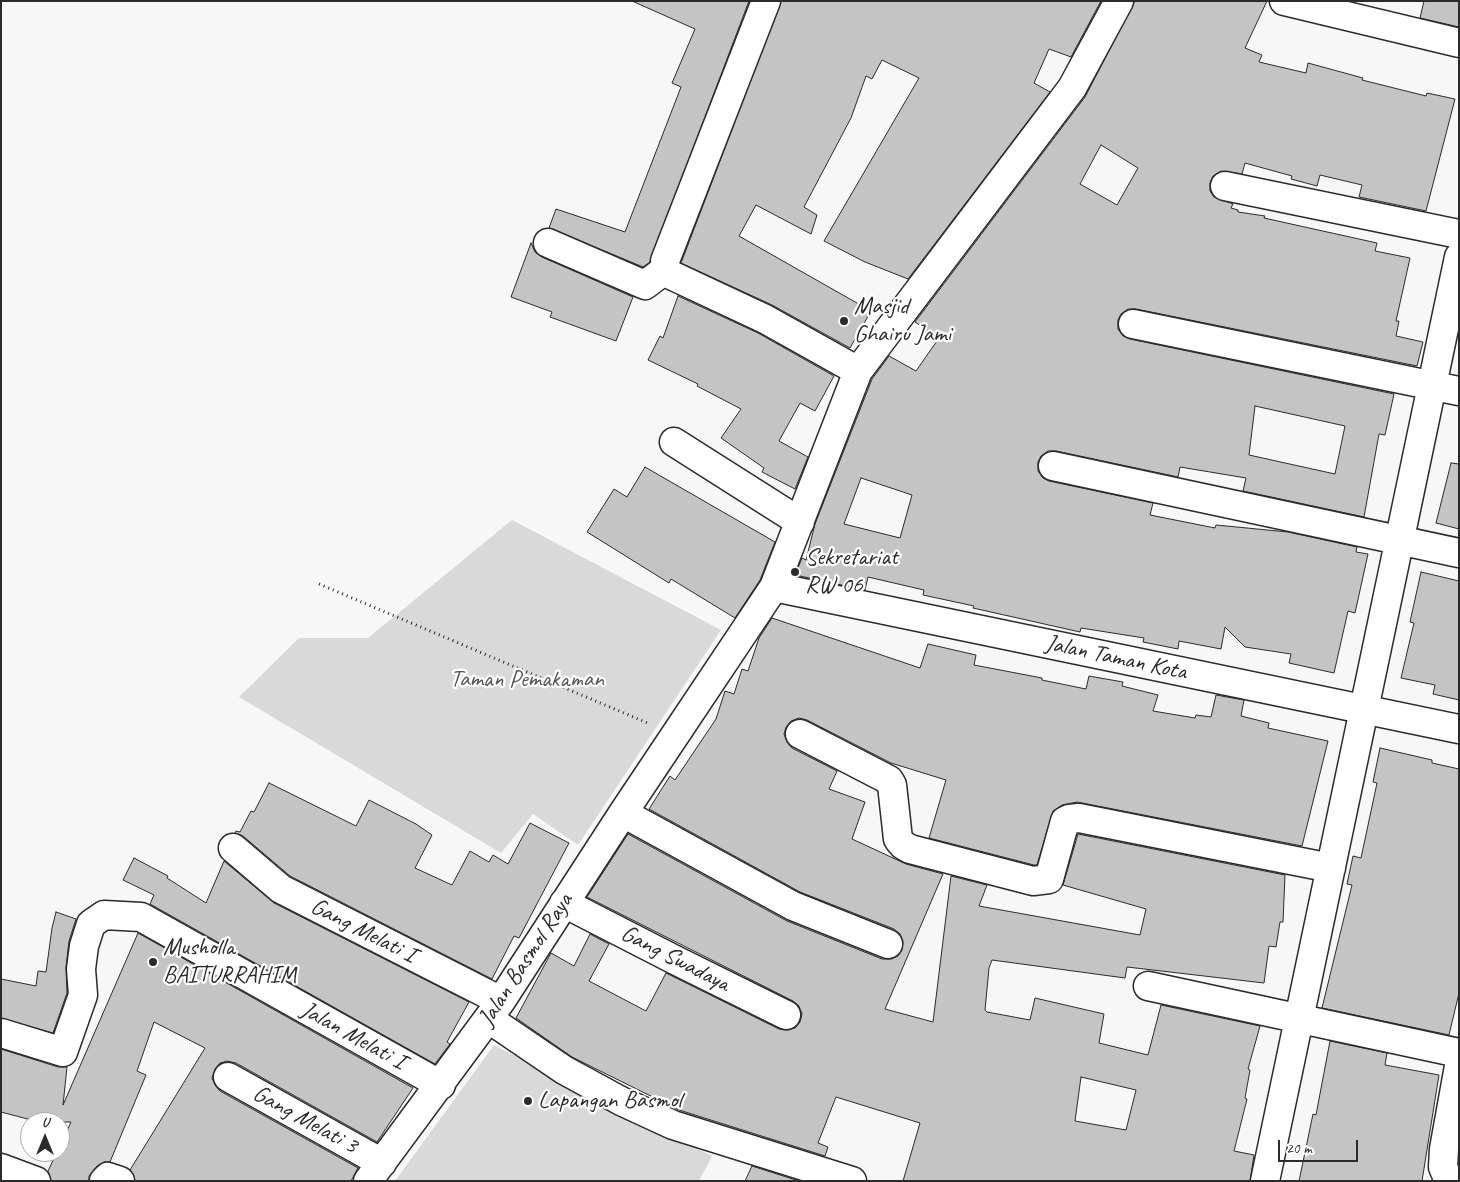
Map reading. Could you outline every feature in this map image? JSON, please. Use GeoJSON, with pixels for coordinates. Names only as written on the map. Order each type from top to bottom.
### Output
{"type":"FeatureCollection","features":[{"type":"Feature","properties":{"kind":"street"},"geometry":{"type":"LineString","coordinates":[[766,1],[665,261],[666,269],[671,275],[765,319],[858,371]]}},
{"type":"Feature","properties":{"kind":"street","name":"Jalan Basmol Raya"},"geometry":{"type":"LineString","coordinates":[[375,1172],[495,1010],[623,813],[774,588],[858,371],[1072,88],[1119,1]]}},
{"type":"Feature","properties":{"kind":"street"},"geometry":{"type":"LineString","coordinates":[[1284,1],[1459,43]]}},
{"type":"Feature","properties":{"kind":"street"},"geometry":{"type":"LineString","coordinates":[[1225,186],[1459,234]]}},
{"type":"Feature","properties":{"kind":"street"},"geometry":{"type":"LineString","coordinates":[[548,243],[645,286],[666,269]]}},
{"type":"Feature","properties":{"kind":"street"},"geometry":{"type":"LineString","coordinates":[[1265,1181],[1459,257]]}},
{"type":"Feature","properties":{"kind":"street"},"geometry":{"type":"LineString","coordinates":[[1133,324],[1459,392]]}},
{"type":"Feature","properties":{"kind":"street"},"geometry":{"type":"LineString","coordinates":[[674,442],[800,522]]}},
{"type":"Feature","properties":{"kind":"street"},"geometry":{"type":"LineString","coordinates":[[1053,466],[1400,538],[1459,553]]}},
{"type":"Feature","properties":{"kind":"street","name":"Jalan Taman Kota"},"geometry":{"type":"LineString","coordinates":[[774,588],[1459,729]]}},
{"type":"Feature","properties":{"kind":"street"},"geometry":{"type":"LineString","coordinates":[[800,734],[889,780],[892,785],[898,839],[903,845],[910,849],[1033,881],[1049,879],[1065,821],[1074,818],[1331,868]]}},
{"type":"Feature","properties":{"kind":"street"},"geometry":{"type":"LineString","coordinates":[[623,813],[793,906],[888,944]]}},
{"type":"Feature","properties":{"kind":"street","name":"Gang Melati I"},"geometry":{"type":"LineString","coordinates":[[233,848],[281,889],[495,1010],[564,1070],[621,1101],[673,1125],[852,1181]]}},
{"type":"Feature","properties":{"kind":"street","name":"Gang Swadaya"},"geometry":{"type":"LineString","coordinates":[[564,903],[786,1015]]}},
{"type":"Feature","properties":{"kind":"street","name":"Jalan Melati I"},"geometry":{"type":"LineString","coordinates":[[1,1033],[63,1052],[83,995],[81,969],[84,946],[91,924],[104,915],[141,917],[441,1085]]}},
{"type":"Feature","properties":{"kind":"street"},"geometry":{"type":"LineString","coordinates":[[1148,986],[1459,1053]]}},
{"type":"Feature","properties":{"kind":"street"},"geometry":{"type":"LineString","coordinates":[[1449,1181],[1443,1167],[1444,1149],[1459,1066]]}},
{"type":"Feature","properties":{"kind":"street","name":"Gang Melati 3"},"geometry":{"type":"LineString","coordinates":[[228,1077],[375,1172]]}},
{"type":"Feature","properties":{"kind":"street"},"geometry":{"type":"LineString","coordinates":[[1,1168],[36,1181]]}},
{"type":"Feature","properties":{"kind":"street"},"geometry":{"type":"LineString","coordinates":[[104,1181],[108,1177],[120,1181]]}},
{"type":"Feature","properties":{"kind":"path"},"geometry":{"type":"LineString","coordinates":[[319,584],[676,734]]}},
{"type":"Feature","properties":{"kind":"green space","name":"Taman Pemakaman"},"geometry":{"type":"Polygon","coordinates":[[[512,520],[721,630],[578,845],[533,814],[501,853],[239,697],[299,638],[368,638],[512,520]]]}},
{"type":"Feature","properties":{"kind":"green space","name":"Lapangan Basmol"},"geometry":{"type":"Polygon","coordinates":[[[494,1045],[712,1156],[699,1181],[395,1181],[494,1045]]]}},
{"type":"Feature","properties":{"kind":"building"},"geometry":{"type":"Polygon","coordinates":[[[632,1],[749,1],[650,262],[643,267],[549,228],[556,209],[625,232],[681,87],[672,83],[695,29],[632,1]]]}},
{"type":"Feature","properties":{"kind":"building"},"geometry":{"type":"Polygon","coordinates":[[[781,1],[1101,1],[1071,57],[1049,49],[1034,83],[1050,92],[908,279],[865,262],[824,241],[919,78],[882,60],[872,79],[866,76],[851,118],[804,207],[817,215],[811,234],[756,205],[739,236],[871,311],[850,348],[772,305],[681,263],[781,1]]]}},
{"type":"Feature","properties":{"kind":"building"},"geometry":{"type":"Polygon","coordinates":[[[1135,1],[1267,1],[1245,48],[1262,55],[1259,62],[1306,73],[1308,63],[1363,78],[1362,80],[1426,96],[1427,93],[1455,99],[1426,211],[1359,197],[1362,185],[1320,175],[1317,186],[1291,179],[1292,176],[1245,163],[1242,174],[1221,171],[1213,176],[1210,183],[1210,191],[1214,197],[1233,204],[1231,208],[1238,210],[1238,212],[1265,216],[1264,218],[1377,243],[1375,251],[1410,258],[1396,321],[1399,321],[1396,336],[1423,342],[1417,366],[1136,309],[1128,309],[1121,314],[1118,320],[1118,329],[1123,336],[1130,339],[1394,394],[1385,435],[1379,434],[1364,517],[1243,491],[1246,478],[1180,467],[1178,477],[1056,451],[1048,451],[1041,456],[1038,462],[1038,471],[1043,478],[1049,481],[1153,503],[1150,515],[1215,528],[1216,525],[1288,532],[1357,547],[1356,552],[1368,554],[1355,613],[1348,611],[1334,673],[1289,663],[1291,654],[1245,647],[1225,627],[1221,649],[1179,641],[1178,649],[1143,642],[1144,638],[1081,628],[1080,632],[973,608],[974,606],[923,595],[924,590],[868,577],[865,590],[795,575],[802,558],[806,560],[815,524],[872,379],[889,356],[916,371],[939,338],[915,322],[1085,97],[1135,1]],[[1101,145],[1080,184],[1117,205],[1138,168],[1101,145]],[[1255,406],[1249,455],[1335,474],[1345,426],[1255,406]],[[861,478],[844,524],[900,538],[912,495],[861,478]]]}},
{"type":"Feature","properties":{"kind":"building"},"geometry":{"type":"Polygon","coordinates":[[[1424,1],[1459,1],[1459,27],[1420,18],[1424,1]]]}},
{"type":"Feature","properties":{"kind":"building"},"geometry":{"type":"Polygon","coordinates":[[[531,243],[535,252],[542,257],[633,297],[616,341],[550,317],[552,312],[511,297],[531,243]]]}},
{"type":"Feature","properties":{"kind":"building"},"geometry":{"type":"Polygon","coordinates":[[[678,296],[758,333],[834,376],[815,411],[800,403],[779,441],[808,457],[795,489],[762,472],[764,468],[721,438],[741,409],[697,386],[698,384],[648,360],[660,336],[663,338],[678,296]]]}},
{"type":"Feature","properties":{"kind":"building"},"geometry":{"type":"Polygon","coordinates":[[[1451,463],[1459,464],[1459,529],[1436,523],[1451,463]]]}},
{"type":"Feature","properties":{"kind":"building"},"geometry":{"type":"Polygon","coordinates":[[[645,467],[775,542],[760,580],[735,618],[671,579],[669,583],[587,532],[614,489],[627,497],[645,467]]]}},
{"type":"Feature","properties":{"kind":"building"},"geometry":{"type":"Polygon","coordinates":[[[1421,572],[1459,581],[1459,700],[1433,694],[1435,685],[1401,678],[1414,623],[1410,622],[1421,572]]]}},
{"type":"Feature","properties":{"kind":"building"},"geometry":{"type":"Polygon","coordinates":[[[772,618],[920,668],[928,644],[976,655],[974,665],[1042,678],[1042,680],[1086,689],[1089,676],[1123,682],[1122,686],[1158,695],[1153,711],[1195,718],[1196,715],[1211,717],[1216,695],[1244,700],[1241,716],[1269,723],[1268,728],[1328,741],[1302,846],[1077,802],[1062,805],[1053,811],[1037,865],[1034,865],[929,838],[946,780],[891,763],[807,720],[799,718],[791,721],[786,727],[784,734],[792,748],[837,771],[829,789],[865,802],[852,839],[906,864],[943,874],[885,1009],[933,1022],[951,876],[987,885],[979,906],[1140,935],[1146,909],[1063,885],[1078,834],[1285,875],[1283,922],[1280,922],[1276,947],[1269,946],[1264,983],[1127,967],[1125,978],[992,960],[989,968],[985,1010],[987,1012],[1030,1020],[1035,998],[1104,1014],[1099,1043],[1148,1055],[1161,1005],[1260,1026],[1248,1069],[1250,1070],[1245,1098],[1247,1099],[1234,1151],[1254,1155],[1250,1181],[903,1181],[920,1123],[836,1097],[818,1143],[828,1147],[825,1156],[679,1110],[572,1057],[516,1018],[551,953],[574,966],[590,934],[609,944],[589,981],[646,1011],[666,973],[779,1029],[795,1028],[800,1022],[802,1014],[799,1006],[793,1001],[587,897],[628,834],[787,921],[882,959],[891,959],[898,956],[902,950],[903,941],[900,934],[894,929],[800,892],[649,809],[670,776],[675,780],[716,719],[725,691],[734,694],[742,669],[748,671],[759,638],[772,618]],[[1081,1077],[1075,1121],[1126,1130],[1136,1090],[1081,1077]]]}},
{"type":"Feature","properties":{"kind":"building"},"geometry":{"type":"Polygon","coordinates":[[[1380,748],[1432,760],[1432,763],[1459,769],[1459,993],[1449,1035],[1322,1008],[1352,885],[1347,884],[1353,856],[1361,858],[1377,783],[1373,782],[1380,748]]]}},
{"type":"Feature","properties":{"kind":"building"},"geometry":{"type":"Polygon","coordinates":[[[269,783],[356,826],[369,800],[416,824],[432,835],[415,868],[452,885],[470,851],[489,862],[493,855],[508,864],[530,823],[569,843],[519,938],[514,936],[492,979],[290,876],[243,836],[235,833],[236,831],[240,832],[251,811],[254,812],[269,783]]]}},
{"type":"Feature","properties":{"kind":"building"},"geometry":{"type":"Polygon","coordinates":[[[134,858],[168,876],[167,878],[206,903],[224,861],[274,903],[469,1002],[447,1042],[450,1044],[435,1064],[150,904],[154,895],[123,880],[134,858]]]}},
{"type":"Feature","properties":{"kind":"building"},"geometry":{"type":"Polygon","coordinates":[[[56,912],[76,919],[69,941],[66,967],[67,993],[53,1033],[1,1018],[1,979],[36,986],[38,971],[46,972],[56,912]]]}},
{"type":"Feature","properties":{"kind":"building"},"geometry":{"type":"Polygon","coordinates":[[[138,933],[413,1088],[377,1142],[236,1063],[227,1061],[220,1063],[215,1069],[212,1078],[220,1091],[358,1168],[351,1181],[135,1181],[130,1170],[205,1048],[154,1022],[137,1071],[146,1075],[110,1162],[104,1162],[97,1166],[89,1176],[89,1181],[51,1181],[48,1171],[52,1162],[70,1162],[70,1112],[20,1112],[20,1117],[1,1112],[1,1049],[58,1067],[67,1067],[63,1105],[138,933]]]}},
{"type":"Feature","properties":{"kind":"building"},"geometry":{"type":"Polygon","coordinates":[[[1330,1041],[1387,1053],[1385,1065],[1439,1075],[1422,1181],[1299,1181],[1313,1114],[1316,1115],[1330,1041]]]}},
{"type":"Feature","properties":{"kind":"building"},"geometry":{"type":"Polygon","coordinates":[[[752,1166],[799,1181],[745,1181],[752,1166]]]}},
{"type":"Feature","properties":{"kind":"place","name":"Masjid Ghairu Jami"},"geometry":{"type":"Point","coordinates":[844,321]}},
{"type":"Feature","properties":{"kind":"place","name":"Sekretariat RW 06"},"geometry":{"type":"Point","coordinates":[795,572]}},
{"type":"Feature","properties":{"kind":"place","name":"Musholla BAITURRAHIM"},"geometry":{"type":"Point","coordinates":[153,962]}},
{"type":"Feature","properties":{"kind":"place","name":"Lapangan Basmol"},"geometry":{"type":"Point","coordinates":[528,1101]}}]}
